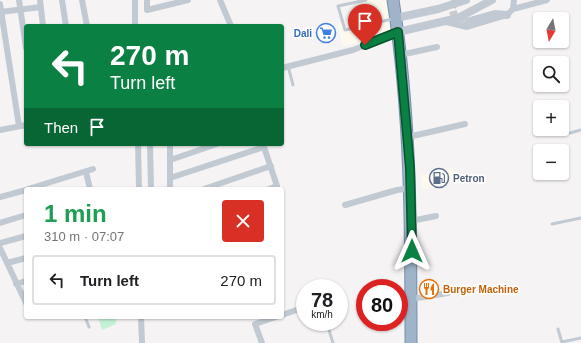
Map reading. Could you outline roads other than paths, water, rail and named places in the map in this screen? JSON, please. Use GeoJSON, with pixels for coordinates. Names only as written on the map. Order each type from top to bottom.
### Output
{"type":"FeatureCollection","features":[{"type":"Feature","properties":{"kind":"highway"},"geometry":{"type":"LineString","coordinates":[[394,0],[408,137],[411,188],[411,343]]}},
{"type":"Feature","properties":{"kind":"street"},"geometry":{"type":"LineString","coordinates":[[18,0],[24,35]]}},
{"type":"Feature","properties":{"kind":"street"},"geometry":{"type":"LineString","coordinates":[[62,0],[66,24]]}},
{"type":"Feature","properties":{"kind":"street"},"geometry":{"type":"LineString","coordinates":[[82,0],[87,24]]}},
{"type":"Feature","properties":{"kind":"street"},"geometry":{"type":"LineString","coordinates":[[135,0],[136,24]]}},
{"type":"Feature","properties":{"kind":"street"},"geometry":{"type":"LineString","coordinates":[[147,0],[147,10],[188,0]]}},
{"type":"Feature","properties":{"kind":"street"},"geometry":{"type":"LineString","coordinates":[[220,0],[230,24]]}},
{"type":"Feature","properties":{"kind":"street"},"geometry":{"type":"LineString","coordinates":[[396,18],[466,0]]}},
{"type":"Feature","properties":{"kind":"street"},"geometry":{"type":"LineString","coordinates":[[285,67],[353,50],[398,32],[458,18],[492,0]]}},
{"type":"Feature","properties":{"kind":"street"},"geometry":{"type":"LineString","coordinates":[[513,9],[514,0]]}},
{"type":"Feature","properties":{"kind":"street"},"geometry":{"type":"LineString","coordinates":[[444,22],[467,27],[506,15],[513,9],[547,0]]}},
{"type":"Feature","properties":{"kind":"street"},"geometry":{"type":"LineString","coordinates":[[1,12],[20,10],[40,3],[43,24]]}},
{"type":"Feature","properties":{"kind":"street"},"geometry":{"type":"LineString","coordinates":[[0,4],[23,125],[0,130]]}},
{"type":"Feature","properties":{"kind":"street"},"geometry":{"type":"LineString","coordinates":[[424,12],[426,26]]}},
{"type":"Feature","properties":{"kind":"street"},"geometry":{"type":"LineString","coordinates":[[470,21],[495,14],[506,15]]}},
{"type":"Feature","properties":{"kind":"street"},"geometry":{"type":"LineString","coordinates":[[400,55],[436,47]]}},
{"type":"Feature","properties":{"kind":"street"},"geometry":{"type":"LineString","coordinates":[[408,137],[465,124]]}},
{"type":"Feature","properties":{"kind":"street"},"geometry":{"type":"LineString","coordinates":[[138,146],[139,187]]}},
{"type":"Feature","properties":{"kind":"street"},"geometry":{"type":"LineString","coordinates":[[150,146],[151,187]]}},
{"type":"Feature","properties":{"kind":"street"},"geometry":{"type":"LineString","coordinates":[[170,146],[170,187]]}},
{"type":"Feature","properties":{"kind":"street"},"geometry":{"type":"LineString","coordinates":[[170,160],[211,146]]}},
{"type":"Feature","properties":{"kind":"street"},"geometry":{"type":"LineString","coordinates":[[170,178],[264,146],[276,186],[274,187]]}},
{"type":"Feature","properties":{"kind":"street"},"geometry":{"type":"LineString","coordinates":[[210,187],[271,166]]}},
{"type":"Feature","properties":{"kind":"street"},"geometry":{"type":"LineString","coordinates":[[34,187],[93,169]]}},
{"type":"Feature","properties":{"kind":"street"},"geometry":{"type":"LineString","coordinates":[[86,172],[90,187]]}},
{"type":"Feature","properties":{"kind":"street"},"geometry":{"type":"LineString","coordinates":[[345,205],[397,190],[411,188]]}},
{"type":"Feature","properties":{"kind":"street"},"geometry":{"type":"LineString","coordinates":[[0,197],[24,190]]}},
{"type":"Feature","properties":{"kind":"street"},"geometry":{"type":"LineString","coordinates":[[0,223],[24,216]]}},
{"type":"Feature","properties":{"kind":"street"},"geometry":{"type":"LineString","coordinates":[[412,220],[436,216]]}},
{"type":"Feature","properties":{"kind":"street"},"geometry":{"type":"LineString","coordinates":[[0,243],[24,237]]}},
{"type":"Feature","properties":{"kind":"street"},"geometry":{"type":"LineString","coordinates":[[0,248],[24,299]]}},
{"type":"Feature","properties":{"kind":"street"},"geometry":{"type":"LineString","coordinates":[[7,263],[24,259]]}},
{"type":"Feature","properties":{"kind":"street"},"geometry":{"type":"LineString","coordinates":[[16,284],[24,282]]}},
{"type":"Feature","properties":{"kind":"street"},"geometry":{"type":"LineString","coordinates":[[411,302],[448,293]]}},
{"type":"Feature","properties":{"kind":"street"},"geometry":{"type":"LineString","coordinates":[[284,314],[296,310]]}},
{"type":"Feature","properties":{"kind":"street"},"geometry":{"type":"LineString","coordinates":[[141,319],[142,343]]}},
{"type":"Feature","properties":{"kind":"street"},"geometry":{"type":"LineString","coordinates":[[262,343],[255,324],[270,319]]}},
{"type":"Feature","properties":{"kind":"lane"},"geometry":{"type":"LineString","coordinates":[[366,0],[338,6],[345,30],[396,18]]}},
{"type":"Feature","properties":{"kind":"lane"},"geometry":{"type":"LineString","coordinates":[[285,67],[293,85]]}},
{"type":"Feature","properties":{"kind":"lane"},"geometry":{"type":"LineString","coordinates":[[570,133],[581,130]]}},
{"type":"Feature","properties":{"kind":"lane"},"geometry":{"type":"LineString","coordinates":[[552,224],[581,218]]}},
{"type":"Feature","properties":{"kind":"lane"},"geometry":{"type":"LineString","coordinates":[[86,319],[89,327]]}},
{"type":"Feature","properties":{"kind":"lane"},"geometry":{"type":"LineString","coordinates":[[558,329],[562,343],[581,338]]}},
{"type":"Feature","properties":{"kind":"lane"},"geometry":{"type":"LineString","coordinates":[[329,331],[333,343]]}},
{"type":"Feature","properties":{"kind":"tunnel"},"geometry":{"type":"LineString","coordinates":[[456,0],[452,7],[455,17],[463,21],[470,21]]}},
{"type":"Feature","properties":{"kind":"place","name":"Dali"},"geometry":{"type":"Point","coordinates":[326,33]}},
{"type":"Feature","properties":{"kind":"place","name":"Petron"},"geometry":{"type":"Point","coordinates":[439,178]}},
{"type":"Feature","properties":{"kind":"place","name":"Burger Machine"},"geometry":{"type":"Point","coordinates":[429,289]}}]}
